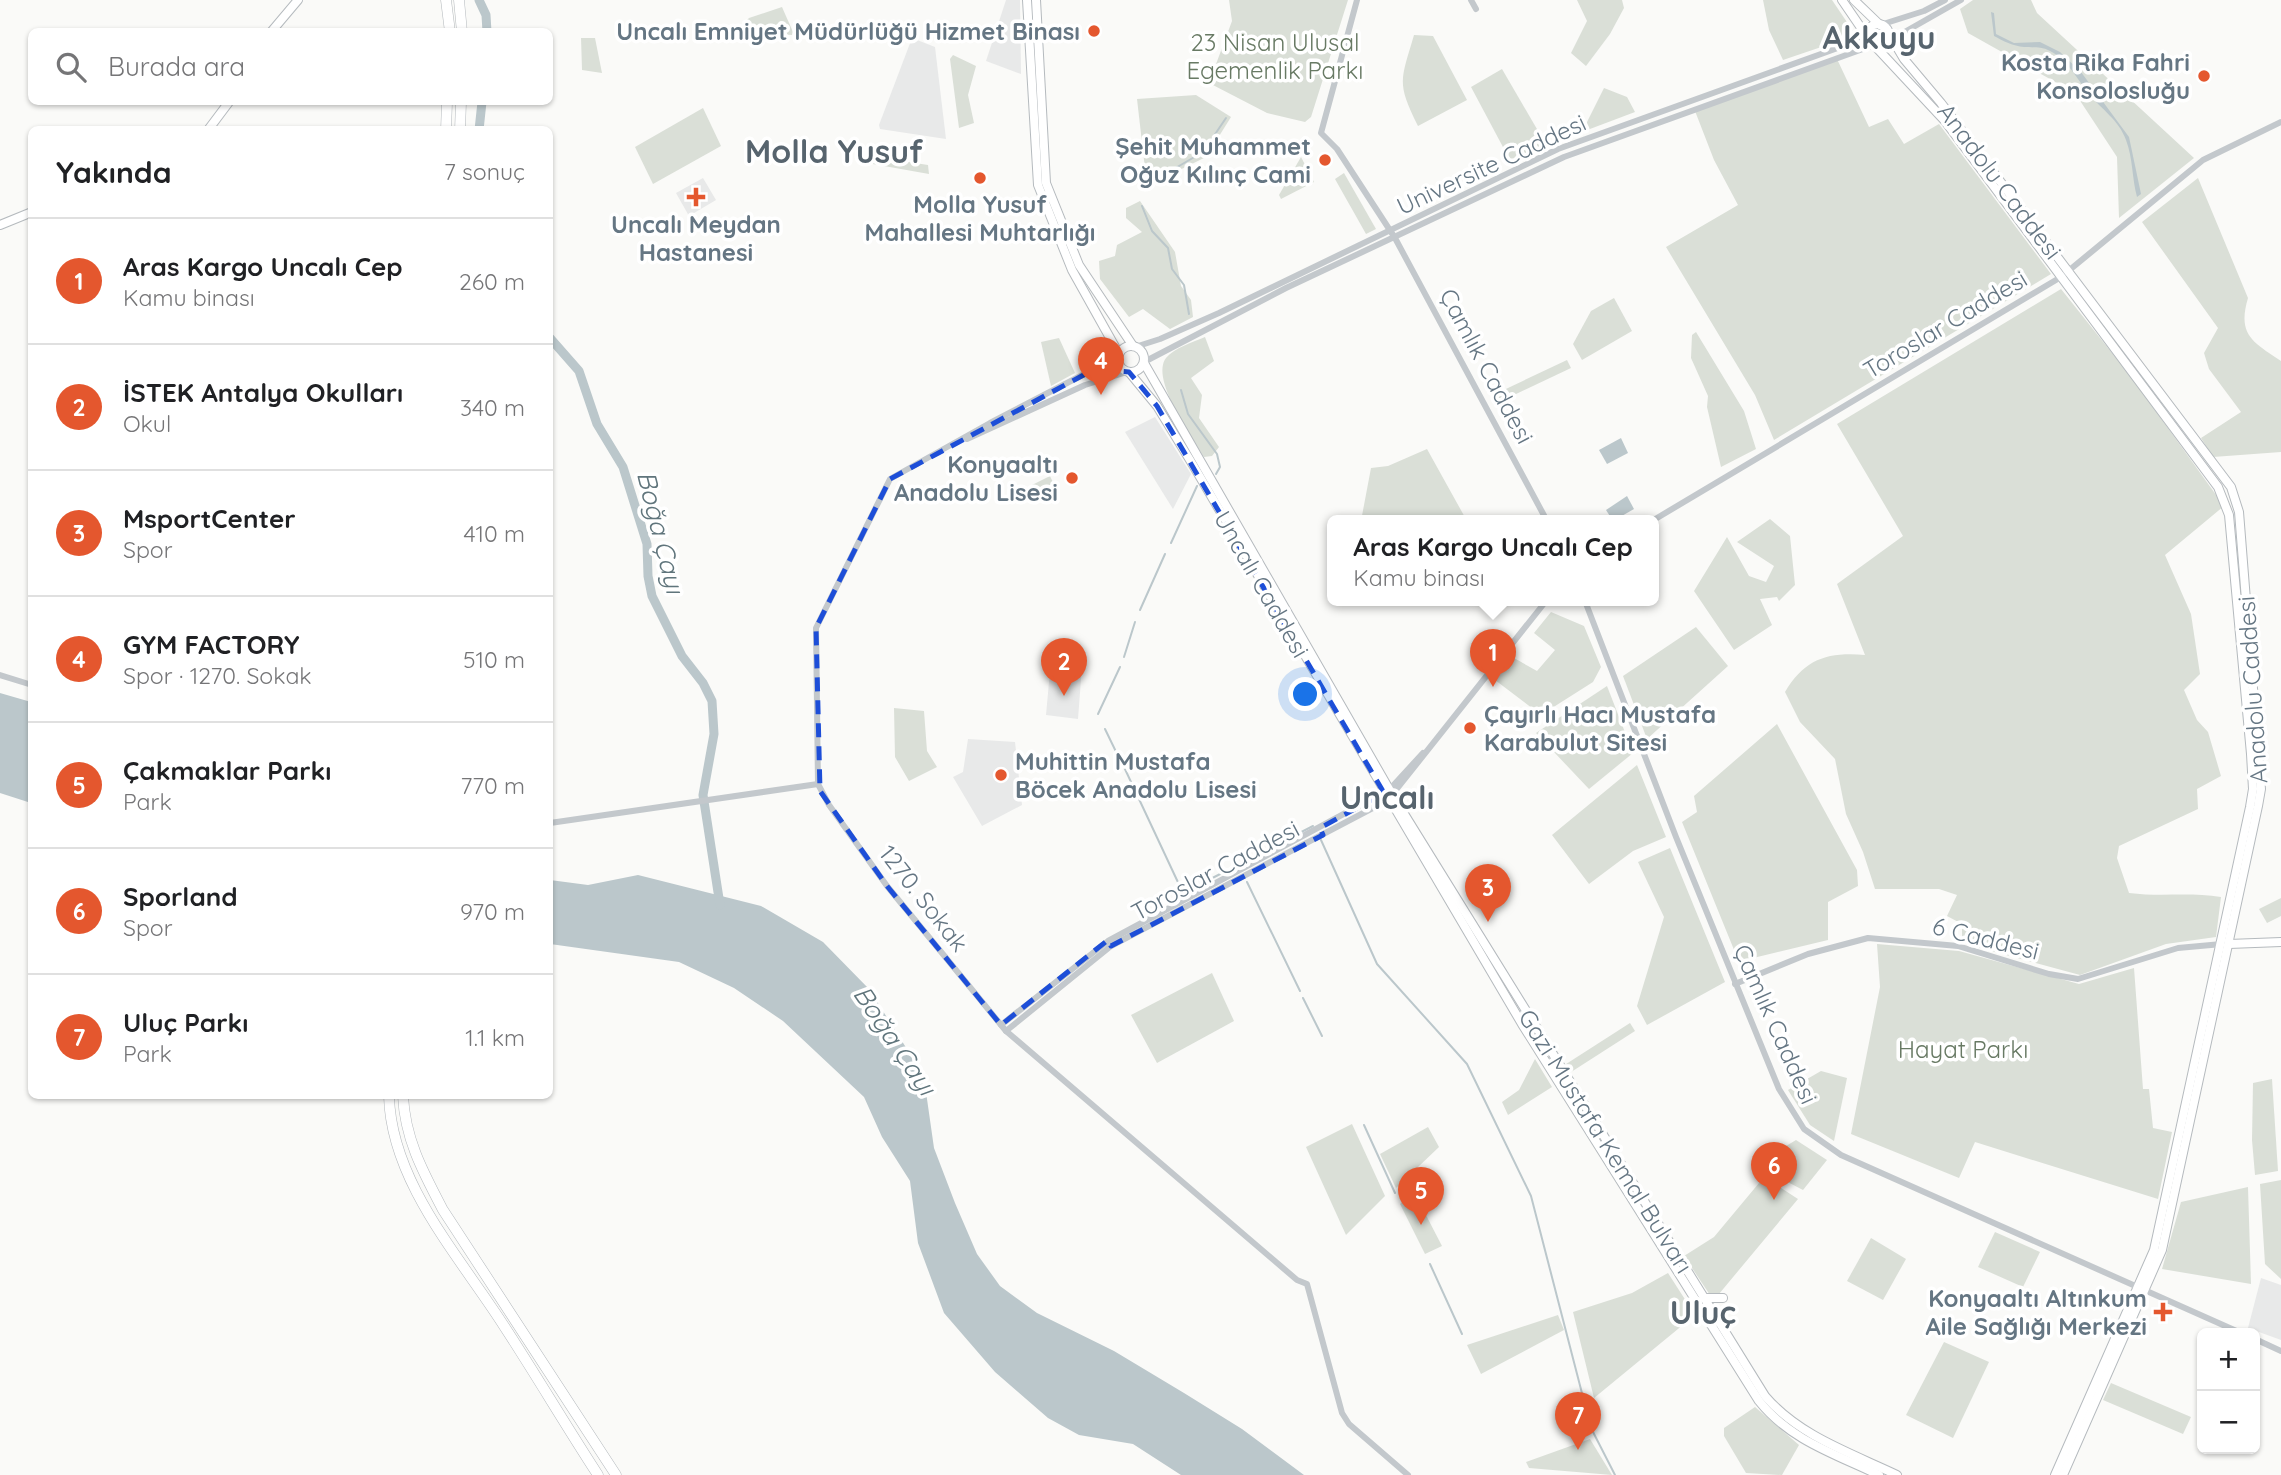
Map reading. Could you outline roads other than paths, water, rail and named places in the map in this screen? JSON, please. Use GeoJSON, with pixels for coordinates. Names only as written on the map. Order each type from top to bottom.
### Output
{"type":"FeatureCollection","features":[{"type":"Feature","properties":{"kind":"highway"},"geometry":{"type":"LineString","coordinates":[[446,0],[450,28]]}},
{"type":"Feature","properties":{"kind":"highway"},"geometry":{"type":"LineString","coordinates":[[459,0],[461,28]]}},
{"type":"Feature","properties":{"kind":"highway"},"geometry":{"type":"LineString","coordinates":[[446,126],[447,105]]}},
{"type":"Feature","properties":{"kind":"highway"},"geometry":{"type":"LineString","coordinates":[[460,126],[461,105]]}},
{"type":"Feature","properties":{"kind":"highway"},"geometry":{"type":"LineString","coordinates":[[389,1099],[394,1133],[407,1171],[432,1216],[598,1475]]}},
{"type":"Feature","properties":{"kind":"highway"},"geometry":{"type":"LineString","coordinates":[[403,1099],[406,1131],[419,1164],[443,1210],[616,1475]]}},
{"type":"Feature","properties":{"kind":"main road"},"geometry":{"type":"LineString","coordinates":[[274,28],[298,0]]}},
{"type":"Feature","properties":{"kind":"main road"},"geometry":{"type":"LineString","coordinates":[[1027,0],[1038,185],[1072,270],[1119,355],[1121,367],[1128,372],[1136,372],[1144,363],[1143,354],[1134,346],[1079,265],[1046,183],[1036,0]]}},
{"type":"Feature","properties":{"kind":"main road"},"geometry":{"type":"LineString","coordinates":[[1842,0],[1867,34],[1881,25],[1854,0]]}},
{"type":"Feature","properties":{"kind":"main road","name":"Anadolu Caddesi"},"geometry":{"type":"LineString","coordinates":[[1881,25],[2064,274]]}},
{"type":"Feature","properties":{"kind":"main road","name":"Anadolu Caddesi"},"geometry":{"type":"LineString","coordinates":[[1867,34],[1874,45],[1932,105],[2231,487],[2236,500],[2261,789],[2225,944],[2165,1237],[2055,1475]]}},
{"type":"Feature","properties":{"kind":"main road"},"geometry":{"type":"LineString","coordinates":[[1874,45],[1889,37]]}},
{"type":"Feature","properties":{"kind":"main road"},"geometry":{"type":"LineString","coordinates":[[211,126],[227,105]]}},
{"type":"Feature","properties":{"kind":"main road"},"geometry":{"type":"LineString","coordinates":[[0,225],[28,214]]}},
{"type":"Feature","properties":{"kind":"main road"},"geometry":{"type":"LineString","coordinates":[[1119,355],[1125,348],[1134,346]]}},
{"type":"Feature","properties":{"kind":"main road","name":"Uncalı Caddesi"},"geometry":{"type":"LineString","coordinates":[[1144,363],[1389,795]]}},
{"type":"Feature","properties":{"kind":"main road","name":"Uncalı Caddesi"},"geometry":{"type":"LineString","coordinates":[[1128,372],[1157,406],[1389,795]]}},
{"type":"Feature","properties":{"kind":"main road","name":"Gazi Mustafa Kemal Bulvarı"},"geometry":{"type":"LineString","coordinates":[[1389,795],[1765,1396],[1779,1411],[1826,1443],[1897,1475]]}},
{"type":"Feature","properties":{"kind":"main road","name":"Gazi Mustafa Kemal Bulvarı"},"geometry":{"type":"LineString","coordinates":[[1389,795],[1522,1024],[1759,1401],[1774,1418],[1807,1442],[1879,1475]]}},
{"type":"Feature","properties":{"kind":"main road"},"geometry":{"type":"LineString","coordinates":[[2225,944],[2281,942]]}},
{"type":"Feature","properties":{"kind":"main road","name":"Anadolu Caddesi"},"geometry":{"type":"LineString","coordinates":[[2063,1475],[2141,1288]]}},
{"type":"Feature","properties":{"kind":"main road"},"geometry":{"type":"LineString","coordinates":[[1704,1298],[1723,1298]]}},
{"type":"Feature","properties":{"kind":"street","name":"Çamlık Caddesi"},"geometry":{"type":"LineString","coordinates":[[1357,0],[1321,133],[1337,149],[1395,238],[1544,515]]}},
{"type":"Feature","properties":{"kind":"street"},"geometry":{"type":"LineString","coordinates":[[1471,0],[1476,9]]}},
{"type":"Feature","properties":{"kind":"street"},"geometry":{"type":"LineString","coordinates":[[1881,25],[1924,11],[1945,0]]}},
{"type":"Feature","properties":{"kind":"street"},"geometry":{"type":"LineString","coordinates":[[1889,37],[1961,0]]}},
{"type":"Feature","properties":{"kind":"street","name":"Universite Caddesi"},"geometry":{"type":"LineString","coordinates":[[1134,346],[1160,339],[1219,313],[1558,149],[1846,45],[1867,34]]}},
{"type":"Feature","properties":{"kind":"street","name":"Universite Caddesi"},"geometry":{"type":"LineString","coordinates":[[1144,363],[1210,326],[1564,158],[1874,45]]}},
{"type":"Feature","properties":{"kind":"street","name":"Toroslar Caddesi"},"geometry":{"type":"LineString","coordinates":[[1659,517],[2064,274],[2203,160],[2281,122]]}},
{"type":"Feature","properties":{"kind":"street","name":"1270. Sokak"},"geometry":{"type":"LineString","coordinates":[[1119,355],[890,479],[816,628],[818,784],[828,805],[887,886],[1006,1031],[1143,1151],[1297,1280],[1307,1284],[1342,1413],[1349,1424],[1408,1475]]}},
{"type":"Feature","properties":{"kind":"street","name":"1270. Sokak"},"geometry":{"type":"LineString","coordinates":[[952,444],[1085,385],[1128,372]]}},
{"type":"Feature","properties":{"kind":"street","name":"Toroslar Caddesi"},"geometry":{"type":"LineString","coordinates":[[1001,1025],[1110,944],[1389,795],[1436,741],[1542,606]]}},
{"type":"Feature","properties":{"kind":"street","name":"Çamlık Caddesi"},"geometry":{"type":"LineString","coordinates":[[1587,606],[1735,984],[1779,1089],[1804,1129],[1840,1154],[2230,1328]]}},
{"type":"Feature","properties":{"kind":"street"},"geometry":{"type":"LineString","coordinates":[[0,675],[28,684]]}},
{"type":"Feature","properties":{"kind":"street"},"geometry":{"type":"LineString","coordinates":[[553,823],[818,784]]}},
{"type":"Feature","properties":{"kind":"street","name":"6 Caddesi"},"geometry":{"type":"LineString","coordinates":[[1735,984],[1808,954],[1868,938],[1958,946],[2078,979],[2178,948],[2225,944]]}},
{"type":"Feature","properties":{"kind":"street","name":"Toroslar Caddesi"},"geometry":{"type":"LineString","coordinates":[[1006,1031],[1110,944]]}},
{"type":"Feature","properties":{"kind":"street"},"geometry":{"type":"LineString","coordinates":[[2260,1342],[2281,1352]]}},
{"type":"Feature","properties":{"kind":"water"},"geometry":{"type":"Polygon","coordinates":[[[1991,12],[1994,13],[1996,34],[2014,43],[2040,42],[2060,52],[2081,72],[2129,137],[2141,194],[2137,197],[2128,147],[2123,133],[2114,121],[2056,55],[2043,48],[2024,47],[1994,36],[1991,12]]]}},
{"type":"Feature","properties":{"kind":"water"},"geometry":{"type":"Polygon","coordinates":[[[1621,438],[1628,453],[1607,464],[1599,450],[1621,438]]]}},
{"type":"Feature","properties":{"kind":"water"},"geometry":{"type":"Polygon","coordinates":[[[1627,496],[1634,509],[1624,515],[1609,515],[1606,510],[1627,496]]]}},
{"type":"Feature","properties":{"kind":"water"},"geometry":{"type":"Polygon","coordinates":[[[0,693],[28,701],[28,802],[0,793],[0,693]]]}},
{"type":"Feature","properties":{"kind":"water"},"geometry":{"type":"Polygon","coordinates":[[[638,875],[761,906],[823,942],[869,989],[912,1057],[926,1092],[934,1148],[955,1203],[977,1254],[1000,1286],[1037,1313],[1114,1351],[1242,1429],[1304,1475],[1181,1475],[1133,1444],[1079,1435],[1048,1418],[995,1372],[944,1313],[918,1243],[910,1181],[882,1137],[864,1097],[783,1021],[734,988],[679,962],[553,944],[553,880],[588,885],[638,875]]]}},
{"type":"Feature","properties":{"kind":"waterway","name":"Boğa Çayı"},"geometry":{"type":"LineString","coordinates":[[479,0],[486,15],[487,28]]}},
{"type":"Feature","properties":{"kind":"waterway","name":"Boğa Çayı"},"geometry":{"type":"LineString","coordinates":[[479,126],[482,105]]}},
{"type":"Feature","properties":{"kind":"waterway"},"geometry":{"type":"LineString","coordinates":[[1155,180],[1203,152],[1226,118]]}},
{"type":"Feature","properties":{"kind":"waterway"},"geometry":{"type":"LineString","coordinates":[[1142,206],[1152,231],[1168,248],[1172,269],[1184,285],[1189,314]]}},
{"type":"Feature","properties":{"kind":"waterway","name":"Boğa Çayı"},"geometry":{"type":"LineString","coordinates":[[553,341],[579,371],[597,424],[623,467],[647,544],[652,596],[682,656],[703,683],[712,701],[714,734],[703,795],[720,905]]}},
{"type":"Feature","properties":{"kind":"waterway"},"geometry":{"type":"LineString","coordinates":[[1181,390],[1188,414],[1217,454],[1220,467],[1216,474]]}},
{"type":"Feature","properties":{"kind":"waterway"},"geometry":{"type":"LineString","coordinates":[[1171,543],[1197,486]]}},
{"type":"Feature","properties":{"kind":"waterway"},"geometry":{"type":"LineString","coordinates":[[1140,610],[1165,554]]}},
{"type":"Feature","properties":{"kind":"waterway"},"geometry":{"type":"LineString","coordinates":[[1124,657],[1135,622]]}},
{"type":"Feature","properties":{"kind":"waterway"},"geometry":{"type":"LineString","coordinates":[[1098,714],[1120,667]]}},
{"type":"Feature","properties":{"kind":"waterway"},"geometry":{"type":"LineString","coordinates":[[1105,729],[1120,760]]}},
{"type":"Feature","properties":{"kind":"waterway"},"geometry":{"type":"LineString","coordinates":[[1124,767],[1183,893],[1230,869]]}},
{"type":"Feature","properties":{"kind":"waterway"},"geometry":{"type":"LineString","coordinates":[[1237,865],[1313,826]]}},
{"type":"Feature","properties":{"kind":"waterway"},"geometry":{"type":"LineString","coordinates":[[1321,840],[1377,964],[1467,1064],[1531,1196],[1591,1428],[1615,1475]]}},
{"type":"Feature","properties":{"kind":"waterway"},"geometry":{"type":"LineString","coordinates":[[1247,882],[1300,991]]}},
{"type":"Feature","properties":{"kind":"waterway"},"geometry":{"type":"LineString","coordinates":[[1303,998],[1322,1036]]}},
{"type":"Feature","properties":{"kind":"waterway"},"geometry":{"type":"LineString","coordinates":[[1364,1125],[1395,1193]]}},
{"type":"Feature","properties":{"kind":"waterway"},"geometry":{"type":"LineString","coordinates":[[1430,1264],[1462,1334]]}},
{"type":"Feature","properties":{"kind":"place","name":"Uncalı Emniyet Müdürlüğü Hizmet Binası"},"geometry":{"type":"Point","coordinates":[1094,31]}},
{"type":"Feature","properties":{"kind":"place","name":"Kosta Rika Fahri Konsolosluğu"},"geometry":{"type":"Point","coordinates":[2204,76]}},
{"type":"Feature","properties":{"kind":"place","name":"Şehit Muhammet Oğuz Kılınç Cami"},"geometry":{"type":"Point","coordinates":[1325,160]}},
{"type":"Feature","properties":{"kind":"place","name":"Molla Yusuf Mahallesi Muhtarlığı"},"geometry":{"type":"Point","coordinates":[980,178]}},
{"type":"Feature","properties":{"kind":"place","name":"Uncalı Meydan Hastanesi"},"geometry":{"type":"Point","coordinates":[696,197]}},
{"type":"Feature","properties":{"kind":"place","name":"GYM FACTORY"},"geometry":{"type":"Point","coordinates":[1101,395]}},
{"type":"Feature","properties":{"kind":"place","name":"Konyaaltı Anadolu Lisesi"},"geometry":{"type":"Point","coordinates":[1072,478]}},
{"type":"Feature","properties":{"kind":"place","name":"Aras Kargo Uncalı Cep"},"geometry":{"type":"Point","coordinates":[1493,687]}},
{"type":"Feature","properties":{"kind":"place","name":"İSTEK Antalya Okulları"},"geometry":{"type":"Point","coordinates":[1064,696]}},
{"type":"Feature","properties":{"kind":"place","name":"Çayırlı Hacı Mustafa Karabulut Sitesi"},"geometry":{"type":"Point","coordinates":[1470,728]}},
{"type":"Feature","properties":{"kind":"place","name":"Muhittin Mustafa Böcek Anadolu Lisesi"},"geometry":{"type":"Point","coordinates":[1001,775]}},
{"type":"Feature","properties":{"kind":"place","name":"MsportCenter"},"geometry":{"type":"Point","coordinates":[1488,922]}},
{"type":"Feature","properties":{"kind":"place","name":"Sporland"},"geometry":{"type":"Point","coordinates":[1774,1200]}},
{"type":"Feature","properties":{"kind":"place","name":"Çakmaklar Parkı"},"geometry":{"type":"Point","coordinates":[1421,1225]}},
{"type":"Feature","properties":{"kind":"place","name":"Konyaaltı Altınkum Aile Sağlığı Merkezi"},"geometry":{"type":"Point","coordinates":[2163,1312]}},
{"type":"Feature","properties":{"kind":"place","name":"Uluç Parkı"},"geometry":{"type":"Point","coordinates":[1578,1450]}},
{"type":"Feature","properties":{"kind":"district","name":"Akkuyu"},"geometry":{"type":"Point","coordinates":[1879,37]}},
{"type":"Feature","properties":{"kind":"district","name":"Molla Yusuf"},"geometry":{"type":"Point","coordinates":[834,151]}},
{"type":"Feature","properties":{"kind":"district","name":"Uncalı"},"geometry":{"type":"Point","coordinates":[1387,797]}},
{"type":"Feature","properties":{"kind":"district","name":"Uluç"},"geometry":{"type":"Point","coordinates":[1703,1312]}},
{"type":"Feature","properties":{"kind":"park label","name":"23 Nisan Ulusal Egemenlik Parkı"},"geometry":{"type":"Point","coordinates":[1275,56]}},
{"type":"Feature","properties":{"kind":"park label","name":"Hayat Parkı"},"geometry":{"type":"Point","coordinates":[1963,1049]}}]}
